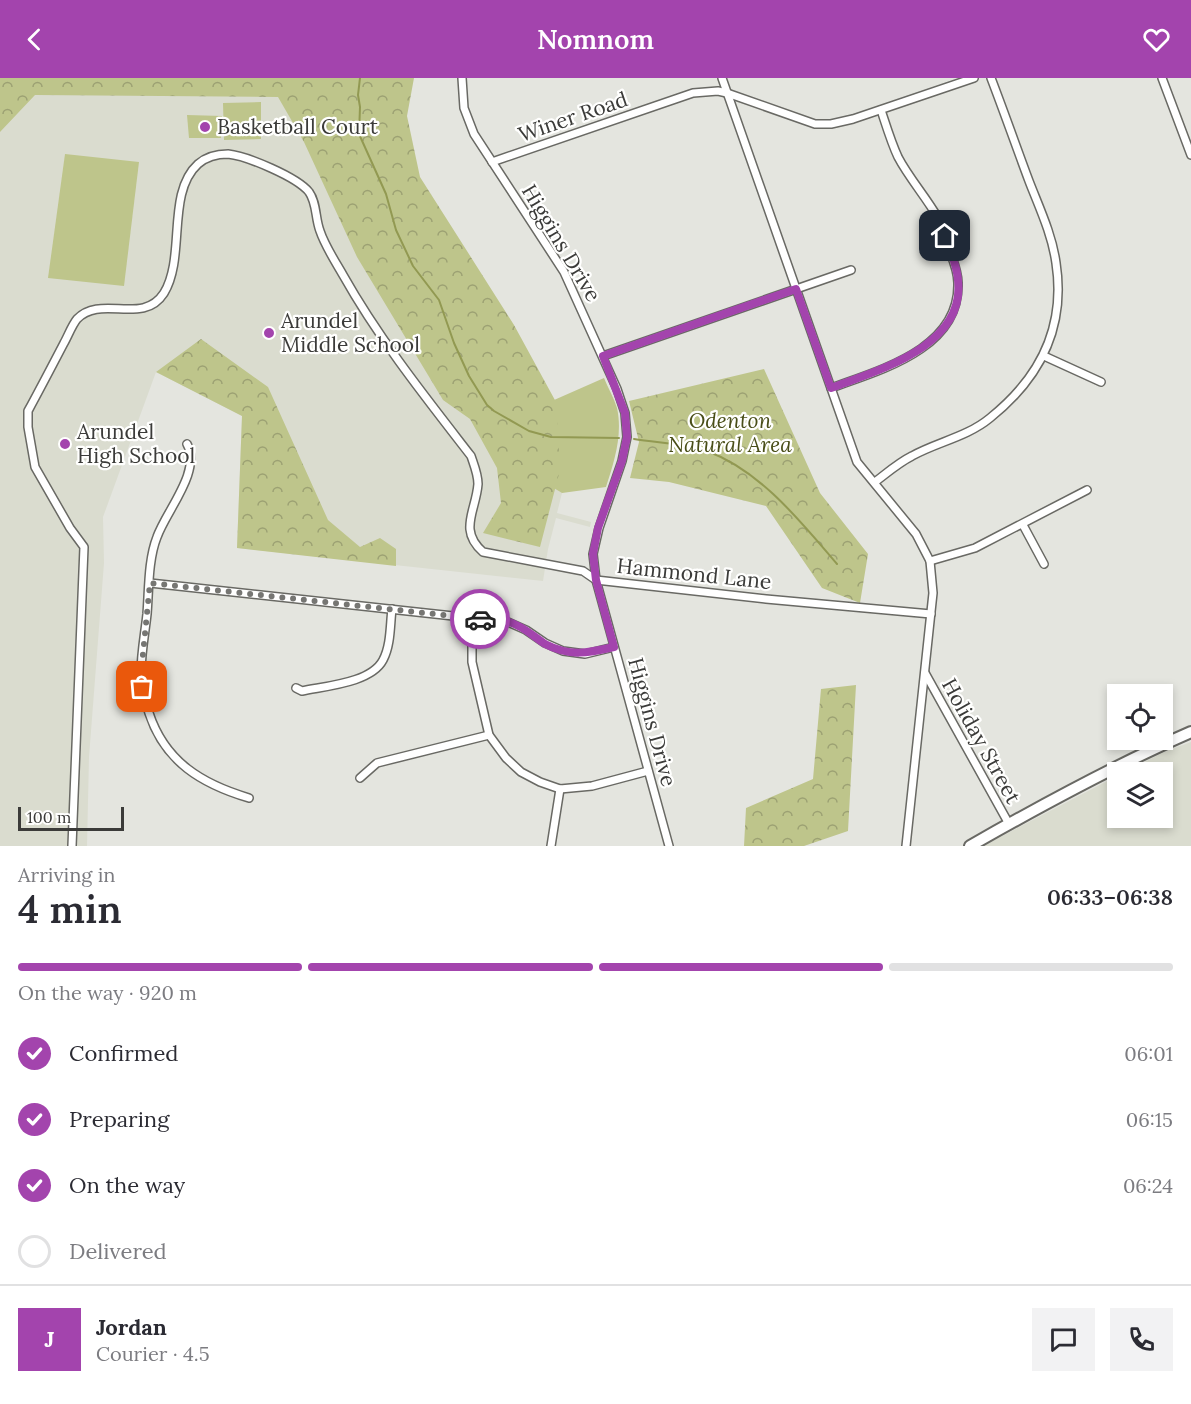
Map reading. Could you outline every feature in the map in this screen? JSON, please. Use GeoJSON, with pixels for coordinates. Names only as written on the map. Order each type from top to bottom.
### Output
{"type":"FeatureCollection","features":[{"type":"Feature","properties":{"kind":"street","name":"Higgins Drive"},"geometry":{"type":"LineString","coordinates":[[462,78],[464,108],[474,134],[564,272],[603,356],[625,413],[627,437],[622,461],[598,528],[593,554],[596,580],[669,846]]}},
{"type":"Feature","properties":{"kind":"street"},"geometry":{"type":"LineString","coordinates":[[722,78],[857,462],[916,534],[930,561],[933,593],[906,846]]}},
{"type":"Feature","properties":{"kind":"street","name":"Winer Road"},"geometry":{"type":"LineString","coordinates":[[492,162],[693,93],[718,91],[727,93],[815,124],[831,124],[881,110],[974,78]]}},
{"type":"Feature","properties":{"kind":"street"},"geometry":{"type":"LineString","coordinates":[[875,482],[912,455],[968,432],[988,420],[1010,400],[1044,356],[1053,329],[1058,301],[1056,264],[1050,236],[991,78]]}},
{"type":"Feature","properties":{"kind":"street"},"geometry":{"type":"LineString","coordinates":[[1162,78],[1189,144],[1191,155]]}},
{"type":"Feature","properties":{"kind":"street"},"geometry":{"type":"LineString","coordinates":[[831,388],[898,363],[922,348],[949,321],[955,310],[958,296],[955,267],[939,221],[899,157],[881,110]]}},
{"type":"Feature","properties":{"kind":"street","name":"Hammond Lane"},"geometry":{"type":"LineString","coordinates":[[72,846],[84,547],[70,528],[35,467],[28,427],[28,411],[77,320],[93,310],[104,308],[140,310],[153,304],[164,293],[172,267],[181,200],[187,177],[200,163],[215,155],[229,154],[287,175],[309,192],[315,205],[320,232],[366,314],[471,456],[477,472],[478,484],[469,530],[473,544],[483,552],[583,571],[596,580],[931,614]]}},
{"type":"Feature","properties":{"kind":"street"},"geometry":{"type":"LineString","coordinates":[[603,356],[851,270]]}},
{"type":"Feature","properties":{"kind":"street"},"geometry":{"type":"LineString","coordinates":[[1044,356],[1101,382]]}},
{"type":"Feature","properties":{"kind":"street"},"geometry":{"type":"LineString","coordinates":[[187,444],[190,450],[190,469],[155,540],[141,674],[144,700],[163,744],[191,772],[221,790],[249,798]]}},
{"type":"Feature","properties":{"kind":"street"},"geometry":{"type":"LineString","coordinates":[[930,561],[975,548],[1087,490]]}},
{"type":"Feature","properties":{"kind":"street"},"geometry":{"type":"LineString","coordinates":[[1023,525],[1044,564]]}},
{"type":"Feature","properties":{"kind":"street"},"geometry":{"type":"LineString","coordinates":[[150,583],[508,622],[563,651],[585,654],[614,647]]}},
{"type":"Feature","properties":{"kind":"street"},"geometry":{"type":"LineString","coordinates":[[296,687],[302,691],[362,678],[374,671],[383,661],[387,648],[392,609]]}},
{"type":"Feature","properties":{"kind":"street"},"geometry":{"type":"LineString","coordinates":[[474,618],[472,662],[489,735],[506,758],[521,772],[560,789],[592,786],[648,771]]}},
{"type":"Feature","properties":{"kind":"street","name":"Holiday Street"},"geometry":{"type":"LineString","coordinates":[[925,673],[1009,824]]}},
{"type":"Feature","properties":{"kind":"street"},"geometry":{"type":"LineString","coordinates":[[970,846],[1088,781],[1191,732]]}},
{"type":"Feature","properties":{"kind":"street"},"geometry":{"type":"LineString","coordinates":[[360,778],[377,763],[489,735]]}},
{"type":"Feature","properties":{"kind":"street"},"geometry":{"type":"LineString","coordinates":[[551,846],[560,789]]}},
{"type":"Feature","properties":{"kind":"shaded area","name":"Arundel Middle School"},"geometry":{"type":"Polygon","coordinates":[[[0,78],[360,78],[517,466],[562,493],[557,513],[591,522],[590,527],[556,518],[543,581],[237,548],[242,416],[156,372],[103,517],[104,563],[89,757],[87,846],[0,846],[0,78]]]}},
{"type":"Feature","properties":{"kind":"shaded area"},"geometry":{"type":"Polygon","coordinates":[[[1191,742],[1191,846],[983,846],[1107,781],[1107,828],[1173,828],[1173,762],[1144,762],[1191,742]]]}},
{"type":"Feature","properties":{"kind":"green space"},"geometry":{"type":"Polygon","coordinates":[[[0,78],[414,78],[407,116],[420,177],[514,325],[556,402],[560,470],[540,547],[483,533],[501,503],[497,468],[470,419],[443,400],[357,257],[304,142],[278,97],[35,95],[0,132],[0,78]]]}},
{"type":"Feature","properties":{"kind":"green space"},"geometry":{"type":"Polygon","coordinates":[[[261,102],[261,139],[224,140],[223,103],[261,102]]]}},
{"type":"Feature","properties":{"kind":"green space","name":"Basketball Court"},"geometry":{"type":"Polygon","coordinates":[[[187,115],[222,116],[221,138],[189,138],[187,115]]]}},
{"type":"Feature","properties":{"kind":"green space"},"geometry":{"type":"Polygon","coordinates":[[[65,154],[139,162],[124,286],[48,278],[65,154]]]}},
{"type":"Feature","properties":{"kind":"green space"},"geometry":{"type":"Polygon","coordinates":[[[415,185],[545,404],[604,378],[619,418],[615,458],[606,487],[562,493],[517,466],[415,185]]]}},
{"type":"Feature","properties":{"kind":"green space"},"geometry":{"type":"Polygon","coordinates":[[[201,339],[268,387],[328,520],[360,547],[380,538],[396,549],[396,566],[237,548],[242,416],[156,372],[201,339]]]}},
{"type":"Feature","properties":{"kind":"green space","name":"Odenton Natural Area"},"geometry":{"type":"Polygon","coordinates":[[[764,369],[820,493],[868,554],[860,603],[822,588],[766,506],[669,482],[630,478],[639,442],[629,401],[764,369]]]}},
{"type":"Feature","properties":{"kind":"green space"},"geometry":{"type":"Polygon","coordinates":[[[856,685],[848,831],[804,846],[744,846],[746,808],[813,779],[821,689],[856,685]]]}},
{"type":"Feature","properties":{"kind":"waterway"},"geometry":{"type":"LineString","coordinates":[[360,78],[359,134],[386,194],[396,230],[413,266],[439,300],[454,343],[469,376],[487,405],[529,431],[551,437],[619,438]]}},
{"type":"Feature","properties":{"kind":"waterway"},"geometry":{"type":"LineString","coordinates":[[634,439],[698,448],[727,460],[745,471],[779,499],[837,564]]}},
{"type":"Feature","properties":{"kind":"way so far"},"geometry":{"type":"LineString","coordinates":[[142,687],[141,674],[150,583],[480,619]]}},
{"type":"Feature","properties":{"kind":"place","name":"Basketball Court"},"geometry":{"type":"Point","coordinates":[205,127]}},
{"type":"Feature","properties":{"kind":"place","name":"Arundel Middle School"},"geometry":{"type":"Point","coordinates":[269,333]}},
{"type":"Feature","properties":{"kind":"place","name":"Arundel High School"},"geometry":{"type":"Point","coordinates":[65,444]}},
{"type":"Feature","properties":{"kind":"route"},"geometry":{"type":"LineString","coordinates":[[480,619],[508,622],[563,651],[585,654],[614,647],[596,580],[593,554],[598,528],[622,461],[627,437],[625,413],[603,356],[796,289],[831,388],[898,363],[922,348],[949,321],[955,310],[958,281],[945,236]]}}]}
